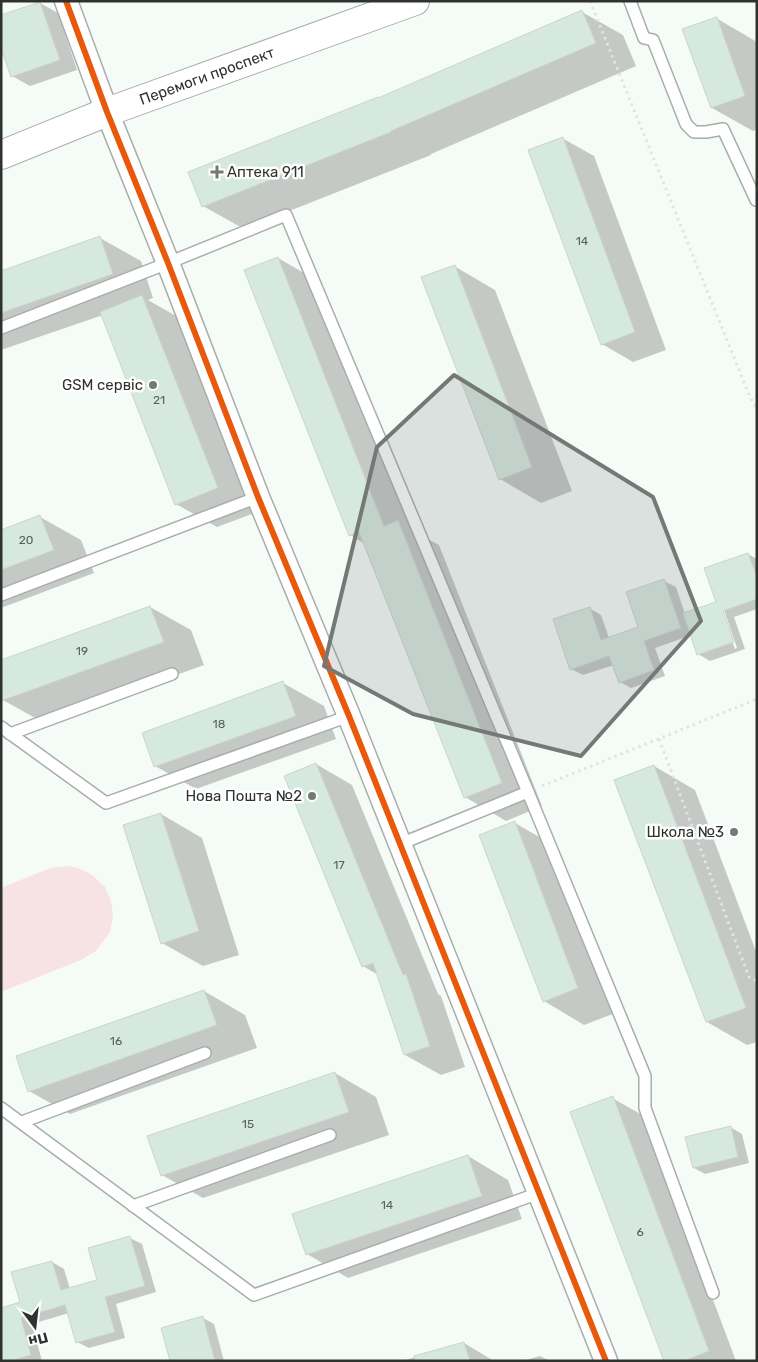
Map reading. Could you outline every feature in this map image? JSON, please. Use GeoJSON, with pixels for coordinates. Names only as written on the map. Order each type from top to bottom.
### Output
{"type":"FeatureCollection","features":[{"type":"Feature","properties":{"kind":"street"},"geometry":{"type":"LineString","coordinates":[[66,1],[107,112],[168,263],[258,497],[349,716],[606,1361]]}},
{"type":"Feature","properties":{"kind":"street","name":"Перемоги проспект"},"geometry":{"type":"LineString","coordinates":[[1,155],[107,112],[415,1]]}},
{"type":"Feature","properties":{"kind":"lane"},"geometry":{"type":"LineString","coordinates":[[630,1],[644,38],[653,40],[686,124],[694,132],[723,129],[757,200]]}},
{"type":"Feature","properties":{"kind":"lane"},"geometry":{"type":"LineString","coordinates":[[1,328],[286,215],[645,1076],[645,1108],[713,1293]]}},
{"type":"Feature","properties":{"kind":"lane"},"geometry":{"type":"LineString","coordinates":[[1,596],[258,497]]}},
{"type":"Feature","properties":{"kind":"lane"},"geometry":{"type":"LineString","coordinates":[[6,730],[172,674]]}},
{"type":"Feature","properties":{"kind":"lane"},"geometry":{"type":"LineString","coordinates":[[6,730],[106,802],[349,716]]}},
{"type":"Feature","properties":{"kind":"lane"},"geometry":{"type":"LineString","coordinates":[[400,844],[528,792]]}},
{"type":"Feature","properties":{"kind":"lane"},"geometry":{"type":"LineString","coordinates":[[22,1122],[205,1053]]}},
{"type":"Feature","properties":{"kind":"lane"},"geometry":{"type":"LineString","coordinates":[[1,1108],[254,1295],[539,1193]]}},
{"type":"Feature","properties":{"kind":"lane"},"geometry":{"type":"LineString","coordinates":[[133,1206],[330,1135]]}},
{"type":"Feature","properties":{"kind":"path"},"geometry":{"type":"LineString","coordinates":[[590,1],[750,398],[757,409]]}},
{"type":"Feature","properties":{"kind":"path"},"geometry":{"type":"LineString","coordinates":[[528,792],[757,699]]}},
{"type":"Feature","properties":{"kind":"path"},"geometry":{"type":"LineString","coordinates":[[659,738],[749,977],[757,981]]}},
{"type":"Feature","properties":{"kind":"highlighted area"},"geometry":{"type":"Polygon","coordinates":[[[454,375],[653,497],[701,621],[581,756],[413,714],[324,666],[377,447],[454,375]]]}},
{"type":"Feature","properties":{"kind":"shaded area"},"geometry":{"type":"Polygon","coordinates":[[[68,866],[78,868],[92,875],[105,887],[111,901],[113,916],[110,932],[96,951],[81,960],[1,992],[1,888],[50,868],[68,866]]]}},
{"type":"Feature","properties":{"kind":"building"},"geometry":{"type":"Polygon","coordinates":[[[40,2],[60,60],[11,77],[1,48],[1,15],[40,2]]]}},
{"type":"Feature","properties":{"kind":"building"},"geometry":{"type":"Polygon","coordinates":[[[582,10],[596,43],[391,132],[202,207],[188,172],[378,98],[582,10]]]}},
{"type":"Feature","properties":{"kind":"building"},"geometry":{"type":"Polygon","coordinates":[[[717,17],[745,96],[711,108],[682,29],[717,17]]]}},
{"type":"Feature","properties":{"kind":"building"},"geometry":{"type":"Polygon","coordinates":[[[563,137],[635,332],[601,345],[528,150],[563,137]]]}},
{"type":"Feature","properties":{"kind":"building"},"geometry":{"type":"Polygon","coordinates":[[[100,236],[113,274],[1,313],[1,271],[100,236]]]}},
{"type":"Feature","properties":{"kind":"building"},"geometry":{"type":"Polygon","coordinates":[[[278,257],[384,526],[398,520],[502,783],[464,798],[359,532],[349,536],[244,270],[278,257]]]}},
{"type":"Feature","properties":{"kind":"building"},"geometry":{"type":"Polygon","coordinates":[[[455,265],[532,467],[499,480],[421,277],[455,265]]]}},
{"type":"Feature","properties":{"kind":"building"},"geometry":{"type":"Polygon","coordinates":[[[142,295],[218,488],[175,505],[100,312],[142,295]]]}},
{"type":"Feature","properties":{"kind":"building"},"geometry":{"type":"Polygon","coordinates":[[[40,515],[54,550],[1,570],[1,530],[40,515]]]}},
{"type":"Feature","properties":{"kind":"building"},"geometry":{"type":"Polygon","coordinates":[[[748,553],[757,577],[757,599],[723,611],[734,642],[697,655],[683,613],[716,602],[704,568],[748,553]]]}},
{"type":"Feature","properties":{"kind":"building"},"geometry":{"type":"Polygon","coordinates":[[[664,579],[681,628],[644,641],[654,670],[619,683],[609,656],[570,670],[553,619],[590,607],[601,640],[638,627],[626,592],[664,579]]]}},
{"type":"Feature","properties":{"kind":"building"},"geometry":{"type":"Polygon","coordinates":[[[150,606],[164,642],[1,701],[1,660],[150,606]]]}},
{"type":"Feature","properties":{"kind":"building"},"geometry":{"type":"Polygon","coordinates":[[[283,681],[296,716],[154,767],[142,733],[283,681]]]}},
{"type":"Feature","properties":{"kind":"building"},"geometry":{"type":"Polygon","coordinates":[[[316,763],[403,975],[406,974],[430,1046],[404,1055],[373,963],[362,967],[284,776],[316,763]]]}},
{"type":"Feature","properties":{"kind":"building"},"geometry":{"type":"Polygon","coordinates":[[[654,765],[746,1008],[706,1022],[614,780],[654,765]]]}},
{"type":"Feature","properties":{"kind":"building"},"geometry":{"type":"Polygon","coordinates":[[[161,813],[199,931],[161,944],[123,825],[161,813]]]}},
{"type":"Feature","properties":{"kind":"building"},"geometry":{"type":"Polygon","coordinates":[[[515,821],[578,988],[543,1002],[479,835],[515,821]]]}},
{"type":"Feature","properties":{"kind":"building"},"geometry":{"type":"Polygon","coordinates":[[[204,990],[217,1025],[28,1092],[16,1056],[204,990]]]}},
{"type":"Feature","properties":{"kind":"building"},"geometry":{"type":"Polygon","coordinates":[[[335,1072],[349,1112],[161,1176],[147,1136],[335,1072]]]}},
{"type":"Feature","properties":{"kind":"building"},"geometry":{"type":"Polygon","coordinates":[[[613,1096],[709,1351],[684,1361],[664,1361],[570,1112],[613,1096]]]}},
{"type":"Feature","properties":{"kind":"building"},"geometry":{"type":"Polygon","coordinates":[[[731,1126],[738,1157],[693,1168],[685,1137],[731,1126]]]}},
{"type":"Feature","properties":{"kind":"building"},"geometry":{"type":"Polygon","coordinates":[[[468,1155],[482,1196],[306,1255],[292,1214],[468,1155]]]}},
{"type":"Feature","properties":{"kind":"building"},"geometry":{"type":"Polygon","coordinates":[[[130,1236],[145,1286],[105,1297],[115,1332],[76,1343],[65,1305],[21,1318],[31,1355],[11,1361],[1,1361],[1,1308],[20,1302],[11,1272],[52,1261],[61,1290],[97,1280],[88,1248],[130,1236]]]}},
{"type":"Feature","properties":{"kind":"building"},"geometry":{"type":"Polygon","coordinates":[[[203,1316],[215,1361],[170,1361],[161,1328],[203,1316]]]}},
{"type":"Feature","properties":{"kind":"building"},"geometry":{"type":"Polygon","coordinates":[[[464,1342],[470,1361],[415,1361],[414,1356],[464,1342]]]}},
{"type":"Feature","properties":{"kind":"cycle path"},"geometry":{"type":"LineString","coordinates":[[66,1],[107,112],[168,263],[258,497],[349,716],[606,1361]]}},
{"type":"Feature","properties":{"kind":"place","name":"Аптека 911"},"geometry":{"type":"Point","coordinates":[217,172]}},
{"type":"Feature","properties":{"kind":"place","name":"GSM сервіс"},"geometry":{"type":"Point","coordinates":[153,385]}},
{"type":"Feature","properties":{"kind":"place","name":"Нова Пошта №2"},"geometry":{"type":"Point","coordinates":[312,796]}},
{"type":"Feature","properties":{"kind":"place","name":"Школа №3"},"geometry":{"type":"Point","coordinates":[734,832]}}]}
